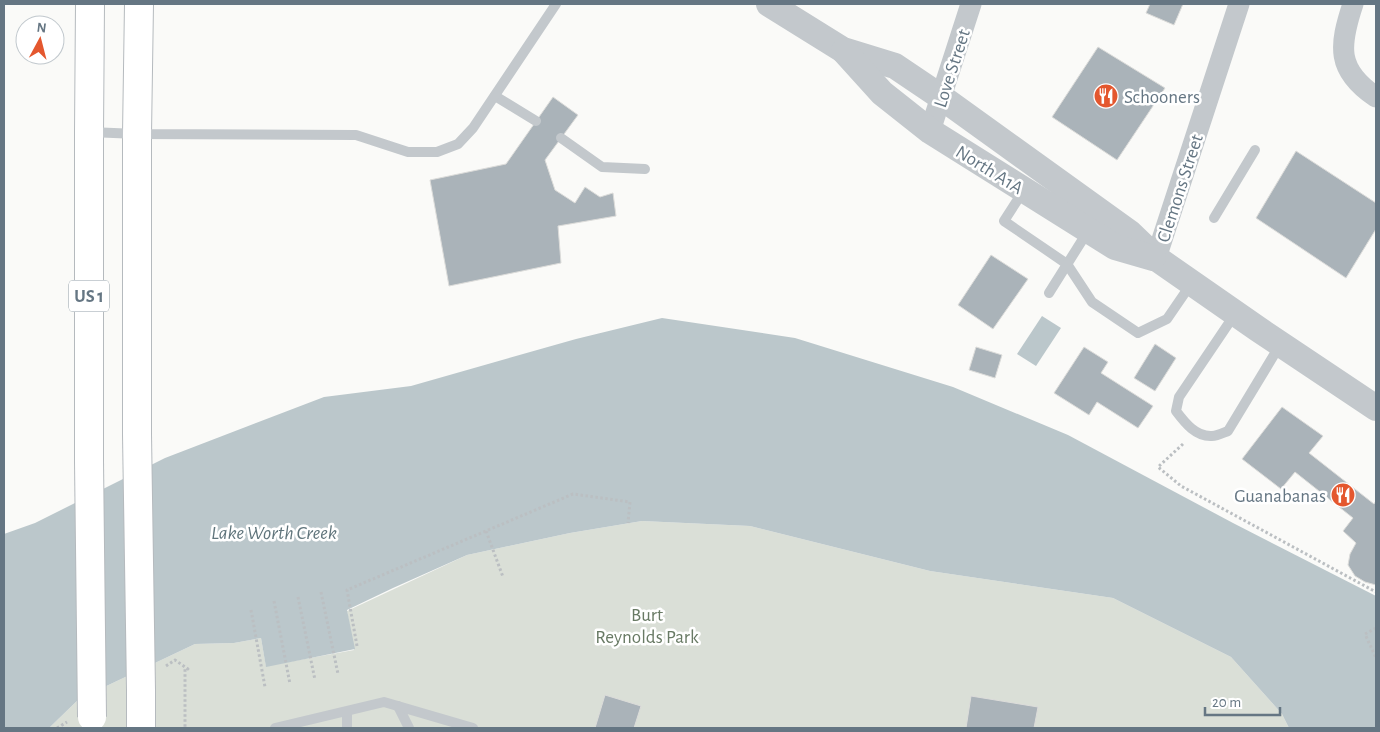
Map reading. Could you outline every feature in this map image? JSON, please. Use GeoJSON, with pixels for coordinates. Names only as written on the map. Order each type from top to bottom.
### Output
{"type":"FeatureCollection","features":[{"type":"Feature","properties":{"kind":"main road","name":"US 1"},"geometry":{"type":"LineString","coordinates":[[90,4],[88,132],[92,723]]}},
{"type":"Feature","properties":{"kind":"main road"},"geometry":{"type":"LineString","coordinates":[[139,4],[137,434],[141,728]]}},
{"type":"Feature","properties":{"kind":"street","name":"North A1A"},"geometry":{"type":"LineString","coordinates":[[769,4],[843,50],[895,66],[1130,233],[1156,258],[1376,408]]}},
{"type":"Feature","properties":{"kind":"street","name":"Love Street"},"geometry":{"type":"LineString","coordinates":[[930,132],[972,4]]}},
{"type":"Feature","properties":{"kind":"street","name":"Clemons Street"},"geometry":{"type":"LineString","coordinates":[[1156,258],[1239,4]]}},
{"type":"Feature","properties":{"kind":"street"},"geometry":{"type":"LineString","coordinates":[[1353,4],[1345,26],[1342,44],[1345,62],[1354,78],[1376,97]]}},
{"type":"Feature","properties":{"kind":"street","name":"North A1A"},"geometry":{"type":"LineString","coordinates":[[843,50],[882,93],[930,132],[1115,247],[1156,258]]}},
{"type":"Feature","properties":{"kind":"lane"},"geometry":{"type":"LineString","coordinates":[[88,132],[356,135],[408,152],[437,152],[458,144],[473,128],[556,4]]}},
{"type":"Feature","properties":{"kind":"lane"},"geometry":{"type":"LineString","coordinates":[[495,96],[536,121]]}},
{"type":"Feature","properties":{"kind":"lane"},"geometry":{"type":"LineString","coordinates":[[561,138],[602,167],[645,169]]}},
{"type":"Feature","properties":{"kind":"lane"},"geometry":{"type":"LineString","coordinates":[[1214,218],[1255,150]]}},
{"type":"Feature","properties":{"kind":"lane"},"geometry":{"type":"LineString","coordinates":[[1024,190],[1004,221],[1067,264],[1092,302],[1138,333],[1167,319],[1192,283]]}},
{"type":"Feature","properties":{"kind":"lane"},"geometry":{"type":"LineString","coordinates":[[1049,292],[1088,231]]}},
{"type":"Feature","properties":{"kind":"lane"},"geometry":{"type":"LineString","coordinates":[[1236,313],[1179,397],[1176,411],[1184,423],[1196,433],[1212,436],[1228,431],[1281,344]]}},
{"type":"Feature","properties":{"kind":"lane"},"geometry":{"type":"LineString","coordinates":[[276,728],[384,702],[473,728]]}},
{"type":"Feature","properties":{"kind":"lane"},"geometry":{"type":"LineString","coordinates":[[398,706],[409,728]]}},
{"type":"Feature","properties":{"kind":"lane"},"geometry":{"type":"LineString","coordinates":[[347,712],[347,728]]}},
{"type":"Feature","properties":{"kind":"path"},"geometry":{"type":"LineString","coordinates":[[1196,433],[1158,467],[1181,486],[1376,592]]}},
{"type":"Feature","properties":{"kind":"path"},"geometry":{"type":"LineString","coordinates":[[357,646],[347,590],[574,494],[630,502],[628,523]]}},
{"type":"Feature","properties":{"kind":"path"},"geometry":{"type":"LineString","coordinates":[[486,531],[504,577]]}},
{"type":"Feature","properties":{"kind":"path"},"geometry":{"type":"LineString","coordinates":[[322,592],[338,674]]}},
{"type":"Feature","properties":{"kind":"path"},"geometry":{"type":"LineString","coordinates":[[298,597],[315,680]]}},
{"type":"Feature","properties":{"kind":"path"},"geometry":{"type":"LineString","coordinates":[[274,601],[290,684]]}},
{"type":"Feature","properties":{"kind":"path"},"geometry":{"type":"LineString","coordinates":[[251,610],[265,687]]}},
{"type":"Feature","properties":{"kind":"path"},"geometry":{"type":"LineString","coordinates":[[1376,628],[1365,634],[1376,658]]}},
{"type":"Feature","properties":{"kind":"green space","name":"Burt Reynolds Park"},"geometry":{"type":"Polygon","coordinates":[[[642,521],[750,526],[930,571],[1113,598],[1231,657],[1282,714],[1289,728],[49,728],[79,699],[195,644],[234,643],[261,638],[266,666],[354,650],[347,611],[467,555],[570,533],[642,521]]]}},
{"type":"Feature","properties":{"kind":"water"},"geometry":{"type":"Polygon","coordinates":[[[1042,316],[1061,328],[1036,366],[1017,354],[1042,316]]]}},
{"type":"Feature","properties":{"kind":"water","name":"Lake Worth Creek"},"geometry":{"type":"Polygon","coordinates":[[[662,318],[795,338],[953,387],[1068,435],[1233,523],[1376,596],[1376,728],[1289,728],[1282,714],[1231,657],[1113,598],[930,571],[750,526],[642,521],[570,533],[467,555],[393,588],[347,610],[355,649],[266,667],[261,638],[234,643],[195,644],[79,699],[49,728],[4,728],[4,534],[35,523],[165,458],[324,397],[411,386],[576,339],[662,318]]]}},
{"type":"Feature","properties":{"kind":"building"},"geometry":{"type":"Polygon","coordinates":[[[1150,4],[1183,4],[1174,25],[1146,13],[1150,4]]]}},
{"type":"Feature","properties":{"kind":"building"},"geometry":{"type":"Polygon","coordinates":[[[1098,47],[1165,88],[1117,160],[1052,117],[1098,47]]]}},
{"type":"Feature","properties":{"kind":"building"},"geometry":{"type":"Polygon","coordinates":[[[553,97],[578,115],[545,160],[555,190],[575,203],[585,187],[600,197],[613,193],[616,216],[558,226],[561,263],[449,286],[430,180],[506,164],[553,97]]]}},
{"type":"Feature","properties":{"kind":"building"},"geometry":{"type":"Polygon","coordinates":[[[1296,151],[1376,203],[1376,229],[1346,278],[1256,218],[1296,151]]]}},
{"type":"Feature","properties":{"kind":"building"},"geometry":{"type":"Polygon","coordinates":[[[991,255],[1028,279],[993,329],[958,305],[991,255]]]}},
{"type":"Feature","properties":{"kind":"building"},"geometry":{"type":"Polygon","coordinates":[[[1155,344],[1176,358],[1155,391],[1134,378],[1155,344]]]}},
{"type":"Feature","properties":{"kind":"building"},"geometry":{"type":"Polygon","coordinates":[[[976,347],[1002,355],[995,378],[969,370],[976,347]]]}},
{"type":"Feature","properties":{"kind":"building"},"geometry":{"type":"Polygon","coordinates":[[[1084,347],[1108,362],[1101,373],[1153,406],[1138,428],[1097,402],[1089,415],[1054,393],[1084,347]]]}},
{"type":"Feature","properties":{"kind":"building","name":"Guanabanas"},"geometry":{"type":"Polygon","coordinates":[[[1282,407],[1323,436],[1309,453],[1374,504],[1376,501],[1376,585],[1365,582],[1355,576],[1348,565],[1350,554],[1356,543],[1343,531],[1353,518],[1295,472],[1281,489],[1242,459],[1282,407]]]}},
{"type":"Feature","properties":{"kind":"building"},"geometry":{"type":"Polygon","coordinates":[[[605,695],[641,706],[634,728],[595,728],[605,695]]]}},
{"type":"Feature","properties":{"kind":"building"},"geometry":{"type":"Polygon","coordinates":[[[971,696],[1038,707],[1034,728],[966,728],[971,696]]]}},
{"type":"Feature","properties":{"kind":"place","name":"Schooners"},"geometry":{"type":"Point","coordinates":[1106,96]}},
{"type":"Feature","properties":{"kind":"place","name":"Guanabanas"},"geometry":{"type":"Point","coordinates":[1343,495]}}]}
